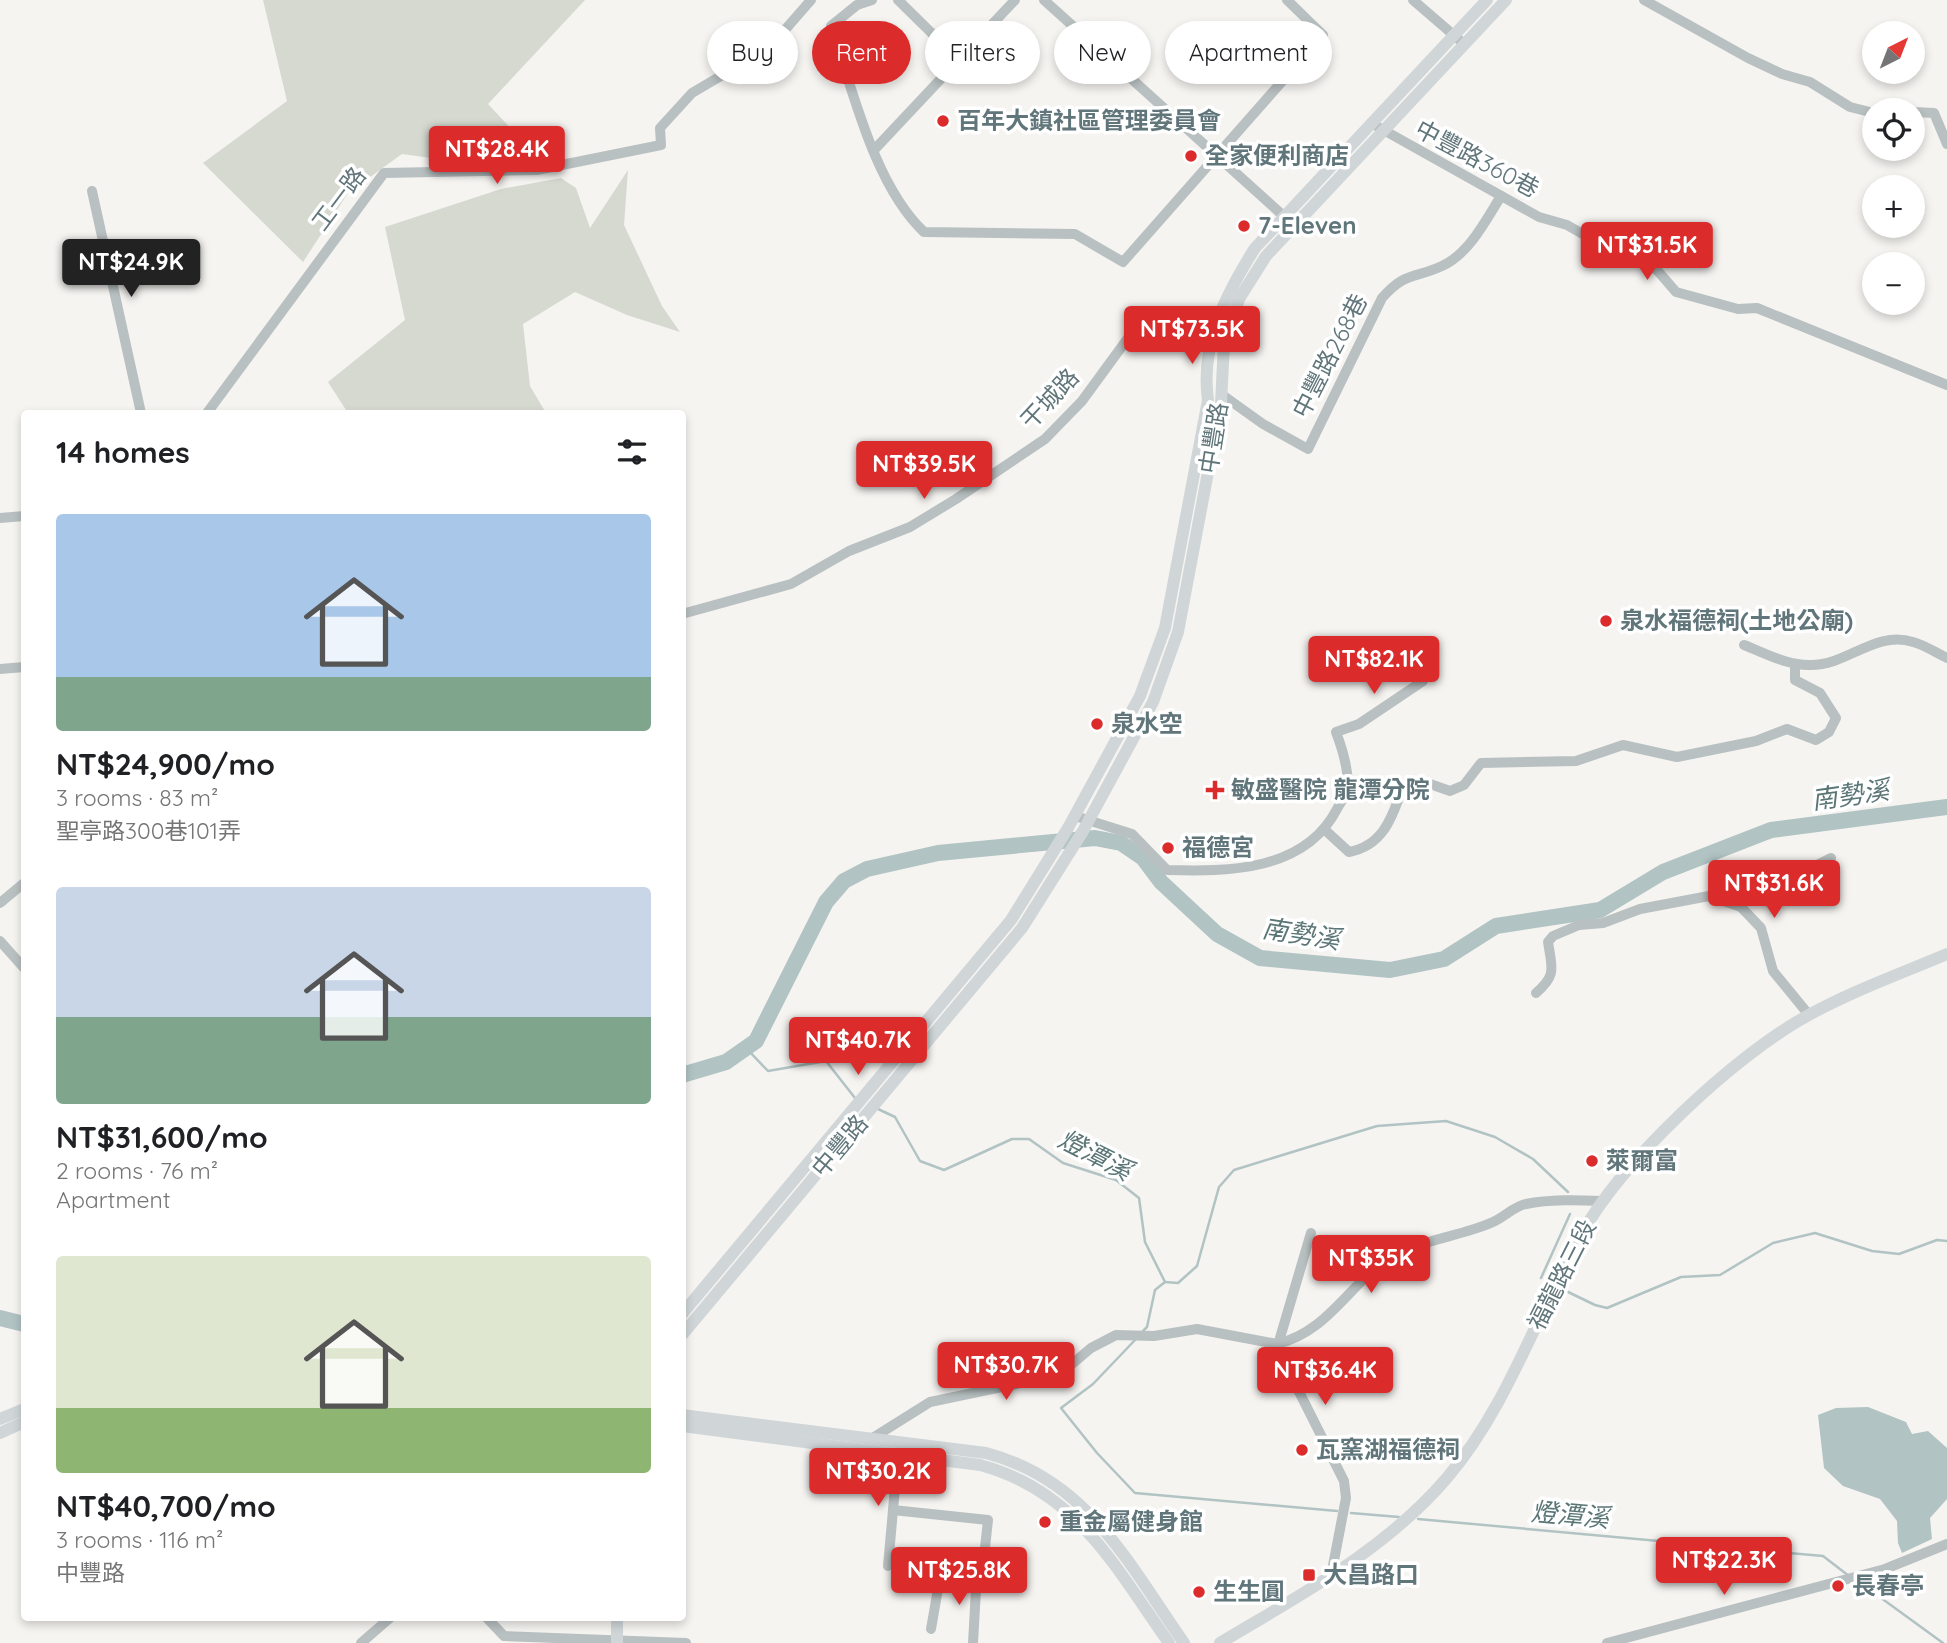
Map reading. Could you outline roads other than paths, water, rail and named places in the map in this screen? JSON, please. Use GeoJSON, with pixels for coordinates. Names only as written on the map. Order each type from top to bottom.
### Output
{"type":"FeatureCollection","features":[{"type":"Feature","properties":{"kind":"main road","name":"中豐路"},"geometry":{"type":"LineString","coordinates":[[1459,40],[1487,0]]}},
{"type":"Feature","properties":{"kind":"main road","name":"中豐路"},"geometry":{"type":"LineString","coordinates":[[686,1330],[1023,928],[1069,855],[1140,696],[1165,628],[1208,400],[1206,384],[1211,341],[1227,293],[1255,248],[1289,220],[1459,40],[1506,0]]}},
{"type":"Feature","properties":{"kind":"main road","name":"中豐路"},"geometry":{"type":"LineString","coordinates":[[686,1309],[1011,920],[1069,828],[1082,823],[1153,702],[1178,632],[1221,394],[1224,344],[1239,299],[1289,220]]}},
{"type":"Feature","properties":{"kind":"main road","name":"福龍路三段"},"geometry":{"type":"LineString","coordinates":[[1220,1643],[1331,1576],[1403,1524],[1462,1460],[1493,1413],[1559,1275],[1602,1201],[1648,1147],[1763,1045],[1809,1014],[1847,995],[1947,954]]}},
{"type":"Feature","properties":{"kind":"main road"},"geometry":{"type":"LineString","coordinates":[[908,1043],[919,1051]]}},
{"type":"Feature","properties":{"kind":"main road"},"geometry":{"type":"LineString","coordinates":[[0,1419],[21,1410]]}},
{"type":"Feature","properties":{"kind":"main road"},"geometry":{"type":"LineString","coordinates":[[686,1416],[986,1453],[1008,1459],[1048,1478],[1071,1494],[1105,1529],[1184,1643]]}},
{"type":"Feature","properties":{"kind":"main road"},"geometry":{"type":"LineString","coordinates":[[0,1433],[21,1423]]}},
{"type":"Feature","properties":{"kind":"main road"},"geometry":{"type":"LineString","coordinates":[[686,1427],[980,1465],[1021,1479],[1044,1491],[1063,1506],[1097,1541],[1169,1643]]}},
{"type":"Feature","properties":{"kind":"main road"},"geometry":{"type":"LineString","coordinates":[[616,1642],[617,1621]]}},
{"type":"Feature","properties":{"kind":"street","name":"工一路"},"geometry":{"type":"LineString","coordinates":[[209,410],[384,173],[537,170],[661,145],[660,128],[692,93],[770,47],[811,0]]}},
{"type":"Feature","properties":{"kind":"street"},"geometry":{"type":"LineString","coordinates":[[872,0],[857,5],[831,26],[874,150],[906,215],[924,232],[1075,234],[1123,262],[1323,35],[1287,0]]}},
{"type":"Feature","properties":{"kind":"street"},"geometry":{"type":"LineString","coordinates":[[898,0],[925,27]]}},
{"type":"Feature","properties":{"kind":"street"},"geometry":{"type":"LineString","coordinates":[[995,21],[1015,0]]}},
{"type":"Feature","properties":{"kind":"street"},"geometry":{"type":"LineString","coordinates":[[1044,0],[1289,220]]}},
{"type":"Feature","properties":{"kind":"street"},"geometry":{"type":"LineString","coordinates":[[1413,0],[1459,40]]}},
{"type":"Feature","properties":{"kind":"street"},"geometry":{"type":"LineString","coordinates":[[1644,0],[1759,64],[1810,82],[1850,107],[1862,110]]}},
{"type":"Feature","properties":{"kind":"street"},"geometry":{"type":"LineString","coordinates":[[874,150],[935,84]]}},
{"type":"Feature","properties":{"kind":"street"},"geometry":{"type":"LineString","coordinates":[[1925,113],[1934,113],[1947,144]]}},
{"type":"Feature","properties":{"kind":"street","name":"中豐路360巷"},"geometry":{"type":"LineString","coordinates":[[1377,127],[1501,196],[1657,270],[1676,292],[1738,309],[1757,308],[1947,385]]}},
{"type":"Feature","properties":{"kind":"street"},"geometry":{"type":"LineString","coordinates":[[92,191],[140,410]]}},
{"type":"Feature","properties":{"kind":"street","name":"中豐路268巷"},"geometry":{"type":"LineString","coordinates":[[1221,394],[1263,424],[1308,449],[1382,298],[1397,281],[1444,266],[1472,240],[1501,196]]}},
{"type":"Feature","properties":{"kind":"street","name":"干城路"},"geometry":{"type":"LineString","coordinates":[[686,613],[791,584],[849,551],[910,527],[975,488],[1045,439],[1082,401],[1131,334]]}},
{"type":"Feature","properties":{"kind":"street"},"geometry":{"type":"LineString","coordinates":[[0,518],[21,516]]}},
{"type":"Feature","properties":{"kind":"street"},"geometry":{"type":"LineString","coordinates":[[1744,645],[1795,664],[1829,663],[1845,659],[1870,645],[1895,639],[1916,642],[1947,658]]}},
{"type":"Feature","properties":{"kind":"street"},"geometry":{"type":"LineString","coordinates":[[1325,830],[1349,852],[1367,849],[1378,839],[1401,792],[1430,784],[1450,790],[1464,785],[1481,762],[1576,761],[1623,745],[1677,757],[1756,741],[1787,729],[1816,740],[1829,732],[1836,718],[1820,693],[1795,680],[1795,664]]}},
{"type":"Feature","properties":{"kind":"street"},"geometry":{"type":"LineString","coordinates":[[0,668],[21,667]]}},
{"type":"Feature","properties":{"kind":"street"},"geometry":{"type":"LineString","coordinates":[[1082,823],[1132,834],[1167,870],[1224,872],[1291,855],[1300,851],[1325,830],[1347,790],[1343,754],[1336,732],[1359,724],[1423,681]]}},
{"type":"Feature","properties":{"kind":"street"},"geometry":{"type":"LineString","coordinates":[[1741,907],[1742,903],[1831,858]]}},
{"type":"Feature","properties":{"kind":"street"},"geometry":{"type":"LineString","coordinates":[[0,903],[21,886]]}},
{"type":"Feature","properties":{"kind":"street"},"geometry":{"type":"LineString","coordinates":[[1536,993],[1549,981],[1553,970],[1548,942],[1553,936],[1579,925],[1603,923],[1640,909],[1709,895],[1741,907],[1761,928],[1773,971],[1809,1014]]}},
{"type":"Feature","properties":{"kind":"street"},"geometry":{"type":"LineString","coordinates":[[0,941],[21,965]]}},
{"type":"Feature","properties":{"kind":"street"},"geometry":{"type":"LineString","coordinates":[[871,1439],[930,1402],[1059,1375],[1105,1339],[1116,1335],[1133,1338],[1197,1329],[1281,1343],[1314,1328],[1376,1268],[1418,1244],[1493,1222],[1524,1204],[1602,1201]]}},
{"type":"Feature","properties":{"kind":"street"},"geometry":{"type":"LineString","coordinates":[[1311,1233],[1281,1343],[1277,1348],[1278,1355],[1296,1381],[1344,1481],[1346,1498],[1331,1576]]}},
{"type":"Feature","properties":{"kind":"street"},"geometry":{"type":"LineString","coordinates":[[888,1566],[898,1454]]}},
{"type":"Feature","properties":{"kind":"street"},"geometry":{"type":"LineString","coordinates":[[893,1510],[988,1520],[984,1557]]}},
{"type":"Feature","properties":{"kind":"street"},"geometry":{"type":"LineString","coordinates":[[1607,1643],[1852,1578],[1947,1544]]}},
{"type":"Feature","properties":{"kind":"street"},"geometry":{"type":"LineString","coordinates":[[931,1629],[942,1566]]}},
{"type":"Feature","properties":{"kind":"street"},"geometry":{"type":"LineString","coordinates":[[973,1643],[977,1572]]}},
{"type":"Feature","properties":{"kind":"street"},"geometry":{"type":"LineString","coordinates":[[361,1643],[386,1621]]}},
{"type":"Feature","properties":{"kind":"street"},"geometry":{"type":"LineString","coordinates":[[489,1621],[501,1640],[686,1643]]}},
{"type":"Feature","properties":{"kind":"waterway","name":"南勢溪"},"geometry":{"type":"LineString","coordinates":[[686,1074],[726,1062],[756,1041],[826,902],[844,881],[867,869],[938,853],[1095,838],[1121,843],[1143,858],[1161,882],[1217,934],[1260,958],[1390,970],[1444,959],[1496,926],[1600,910],[1663,872],[1771,830],[1947,807]]}},
{"type":"Feature","properties":{"kind":"waterway","name":"燈潭溪"},"geometry":{"type":"LineString","coordinates":[[746,1048],[768,1071],[826,1061],[855,1098]]}},
{"type":"Feature","properties":{"kind":"waterway","name":"燈潭溪"},"geometry":{"type":"LineString","coordinates":[[878,1109],[895,1117],[920,1161],[944,1170],[1012,1139],[1029,1139],[1063,1163],[1116,1180],[1139,1198],[1145,1242],[1165,1282],[1155,1290],[1147,1327],[1143,1331]]}},
{"type":"Feature","properties":{"kind":"waterway"},"geometry":{"type":"LineString","coordinates":[[1165,1282],[1178,1283],[1197,1266],[1219,1187],[1234,1170],[1377,1126],[1446,1121],[1495,1137],[1533,1159],[1568,1192]]}},
{"type":"Feature","properties":{"kind":"waterway","name":"燈潭溪"},"geometry":{"type":"LineString","coordinates":[[1541,1278],[1570,1214]]}},
{"type":"Feature","properties":{"kind":"waterway","name":"燈潭溪"},"geometry":{"type":"LineString","coordinates":[[1566,1291],[1607,1308],[1681,1277],[1720,1275],[1773,1243],[1815,1233],[1872,1251],[1899,1254],[1937,1240],[1947,1241]]}},
{"type":"Feature","properties":{"kind":"waterway","name":"南勢溪"},"geometry":{"type":"LineString","coordinates":[[0,1318],[21,1323]]}},
{"type":"Feature","properties":{"kind":"waterway","name":"燈潭溪"},"geometry":{"type":"LineString","coordinates":[[1136,1339],[1093,1384],[1061,1408],[1097,1453],[1135,1493],[1337,1511]]}},
{"type":"Feature","properties":{"kind":"waterway","name":"燈潭溪"},"geometry":{"type":"LineString","coordinates":[[1351,1513],[1399,1517]]}},
{"type":"Feature","properties":{"kind":"waterway","name":"燈潭溪"},"geometry":{"type":"LineString","coordinates":[[1418,1519],[1823,1556],[1849,1576]]}},
{"type":"Feature","properties":{"kind":"waterway","name":"燈潭溪"},"geometry":{"type":"LineString","coordinates":[[1855,1579],[1943,1643]]}},
{"type":"Feature","properties":{"kind":"place","name":"百年大鎮社區管理委員會"},"geometry":{"type":"Point","coordinates":[943,121]}},
{"type":"Feature","properties":{"kind":"place","name":"全家便利商店"},"geometry":{"type":"Point","coordinates":[1191,156]}},
{"type":"Feature","properties":{"kind":"place","name":"7-Eleven"},"geometry":{"type":"Point","coordinates":[1244,226]}},
{"type":"Feature","properties":{"kind":"place","name":"泉水福德祠(土地公廟)"},"geometry":{"type":"Point","coordinates":[1606,621]}},
{"type":"Feature","properties":{"kind":"place","name":"泉水空"},"geometry":{"type":"Point","coordinates":[1097,724]}},
{"type":"Feature","properties":{"kind":"place","name":"敏盛醫院 龍潭分院"},"geometry":{"type":"Point","coordinates":[1215,790]}},
{"type":"Feature","properties":{"kind":"place","name":"福德宮"},"geometry":{"type":"Point","coordinates":[1168,848]}},
{"type":"Feature","properties":{"kind":"place","name":"萊爾富"},"geometry":{"type":"Point","coordinates":[1592,1161]}},
{"type":"Feature","properties":{"kind":"place","name":"瓦窯湖福德祠"},"geometry":{"type":"Point","coordinates":[1302,1450]}},
{"type":"Feature","properties":{"kind":"place","name":"重金屬健身館"},"geometry":{"type":"Point","coordinates":[1045,1522]}},
{"type":"Feature","properties":{"kind":"place","name":"大昌路口"},"geometry":{"type":"Point","coordinates":[1309,1575]}},
{"type":"Feature","properties":{"kind":"place","name":"長春亭"},"geometry":{"type":"Point","coordinates":[1838,1586]}},
{"type":"Feature","properties":{"kind":"place","name":"生生圓"},"geometry":{"type":"Point","coordinates":[1199,1592]}}]}
